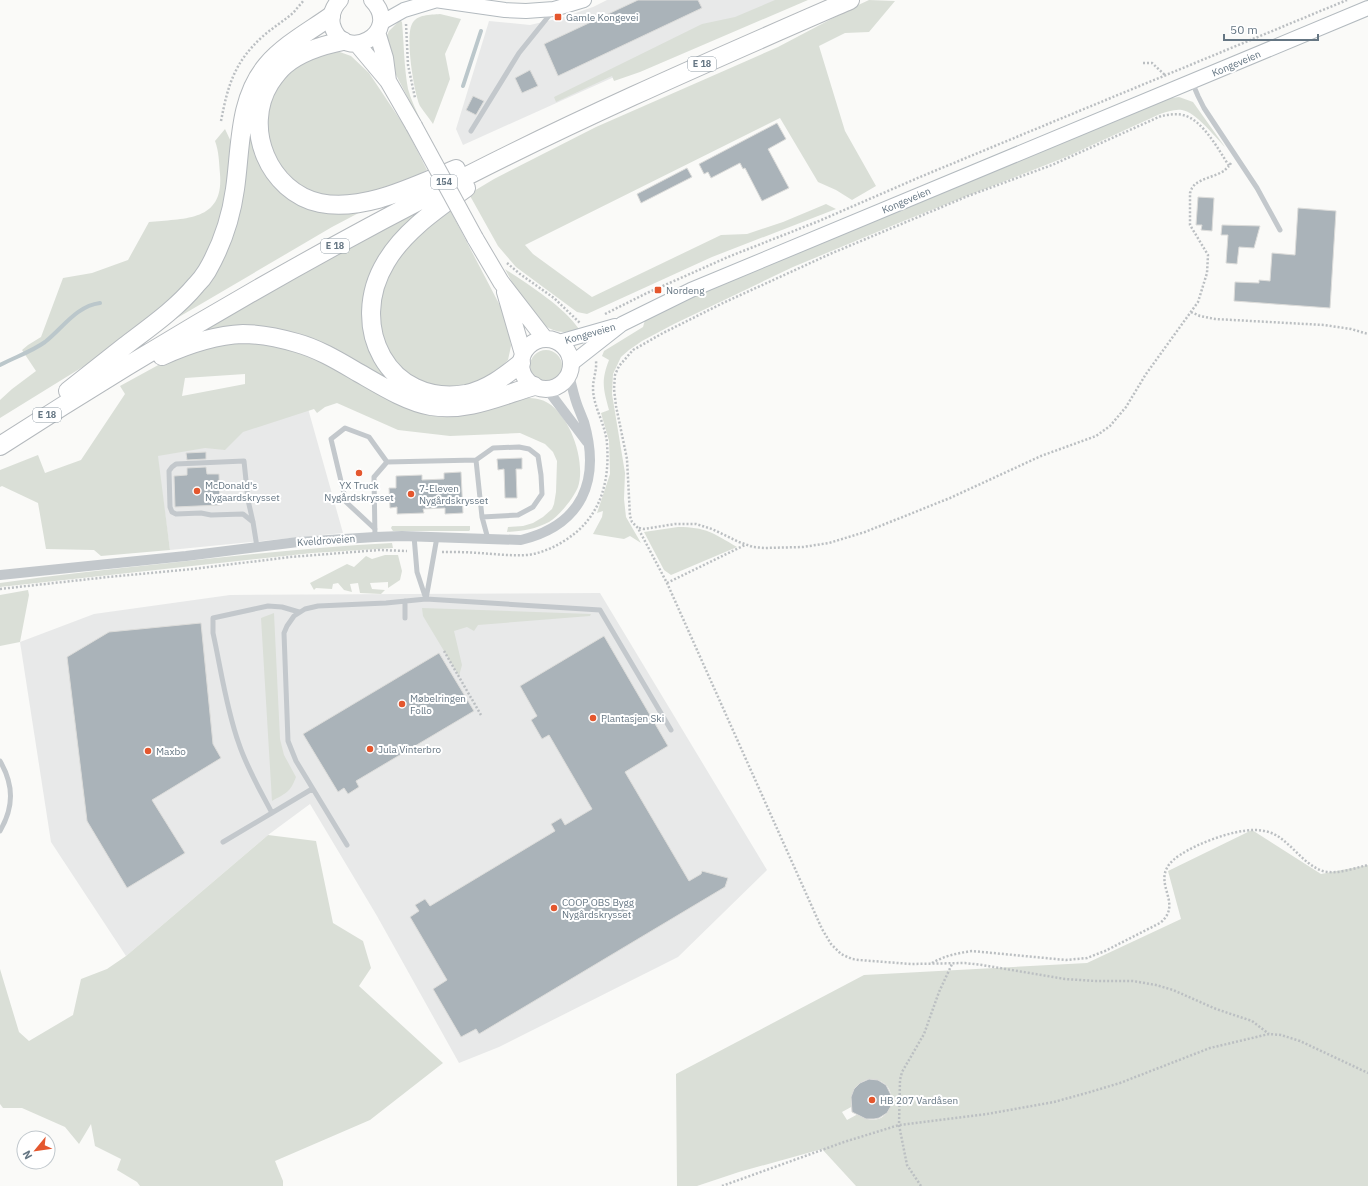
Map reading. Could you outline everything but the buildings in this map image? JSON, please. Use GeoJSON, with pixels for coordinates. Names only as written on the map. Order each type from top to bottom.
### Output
{"type":"FeatureCollection","features":[{"type":"Feature","properties":{"kind":"highway","name":"E 18"},"geometry":{"type":"LineString","coordinates":[[0,435],[178,325],[351,227],[478,160],[689,59],[822,0]]}},
{"type":"Feature","properties":{"kind":"highway","name":"E 18"},"geometry":{"type":"LineString","coordinates":[[0,446],[95,385],[273,280],[435,192],[695,67],[850,0]]}},
{"type":"Feature","properties":{"kind":"highway","name":"E 18"},"geometry":{"type":"LineString","coordinates":[[60,397],[159,321],[185,298],[206,273],[220,248],[229,221],[235,190],[243,119],[248,99],[255,82],[266,66],[277,54],[336,5]]}},
{"type":"Feature","properties":{"kind":"highway","name":"E 18"},"geometry":{"type":"LineString","coordinates":[[350,42],[324,45],[304,53],[285,64],[276,74],[266,91],[260,108],[258,131],[263,152],[273,170],[286,186],[302,197],[321,203],[356,204],[379,199],[478,160]]}},
{"type":"Feature","properties":{"kind":"highway","name":"E 18"},"geometry":{"type":"LineString","coordinates":[[522,358],[505,376],[490,386],[468,394],[453,395],[428,392],[411,386],[394,373],[378,352],[372,334],[371,313],[375,288],[386,262],[404,239],[431,214],[469,186],[582,121]]}},
{"type":"Feature","properties":{"kind":"highway","name":"E 18"},"geometry":{"type":"LineString","coordinates":[[95,385],[181,347],[210,339],[243,334],[272,337],[298,343],[328,356],[379,385],[406,398],[430,406],[453,408],[473,405],[540,387]]}},
{"type":"Feature","properties":{"kind":"main road","name":"154"},"geometry":{"type":"LineString","coordinates":[[374,0],[381,15],[379,28],[388,81]]}},
{"type":"Feature","properties":{"kind":"main road"},"geometry":{"type":"LineString","coordinates":[[350,42],[369,40],[379,28],[404,10],[432,1],[505,10],[526,11],[554,9],[584,0]]}},
{"type":"Feature","properties":{"kind":"main road","name":"154"},"geometry":{"type":"LineString","coordinates":[[336,5],[332,23],[334,30],[338,36],[350,42],[388,81],[501,282],[552,341],[568,352],[570,369]]}},
{"type":"Feature","properties":{"kind":"main road","name":"Kongeveien"},"geometry":{"type":"LineString","coordinates":[[552,341],[622,324],[691,290],[1368,8]]}},
{"type":"Feature","properties":{"kind":"main road","name":"154"},"geometry":{"type":"LineString","coordinates":[[501,282],[510,308],[522,358],[524,376],[540,387]]}},
{"type":"Feature","properties":{"kind":"main road","name":"Kongeveien"},"geometry":{"type":"LineString","coordinates":[[570,369],[622,324]]}},
{"type":"Feature","properties":{"kind":"main road"},"geometry":{"type":"LineString","coordinates":[[522,358],[532,343],[539,340],[552,341]]}},
{"type":"Feature","properties":{"kind":"main road"},"geometry":{"type":"LineString","coordinates":[[540,387],[560,385],[565,381],[570,369]]}},
{"type":"Feature","properties":{"kind":"street","name":"Kveldroveien"},"geometry":{"type":"LineString","coordinates":[[0,575],[375,533],[521,540],[537,536],[569,516],[579,503],[589,478],[590,462],[584,422],[578,408],[570,369]]}},
{"type":"Feature","properties":{"kind":"street","name":"Kveldroveien"},"geometry":{"type":"LineString","coordinates":[[540,387],[587,442]]}},
{"type":"Feature","properties":{"kind":"lane"},"geometry":{"type":"LineString","coordinates":[[472,131],[519,52],[542,27],[554,9]]}},
{"type":"Feature","properties":{"kind":"lane"},"geometry":{"type":"LineString","coordinates":[[1192,81],[1204,108],[1257,188],[1280,230]]}},
{"type":"Feature","properties":{"kind":"lane"},"geometry":{"type":"LineString","coordinates":[[375,533],[346,502],[331,439],[345,428],[369,437],[387,462]]}},
{"type":"Feature","properties":{"kind":"lane"},"geometry":{"type":"LineString","coordinates":[[375,533],[374,477],[387,462],[476,460],[493,448],[518,446],[529,449],[538,456],[542,494],[533,507],[518,515],[482,517]]}},
{"type":"Feature","properties":{"kind":"lane"},"geometry":{"type":"LineString","coordinates":[[476,460],[482,517],[488,539]]}},
{"type":"Feature","properties":{"kind":"lane"},"geometry":{"type":"LineString","coordinates":[[254,522],[243,514],[211,515],[201,513],[176,514],[172,512],[170,507],[169,472],[172,467],[176,464],[244,461],[248,500],[254,522],[257,547]]}},
{"type":"Feature","properties":{"kind":"lane"},"geometry":{"type":"LineString","coordinates":[[414,536],[417,572],[426,599]]}},
{"type":"Feature","properties":{"kind":"lane"},"geometry":{"type":"LineString","coordinates":[[426,599],[437,537]]}},
{"type":"Feature","properties":{"kind":"lane"},"geometry":{"type":"LineString","coordinates":[[346,846],[291,751],[288,741],[284,633],[290,620],[299,612],[318,606],[426,599],[600,610],[671,730]]}},
{"type":"Feature","properties":{"kind":"lane"},"geometry":{"type":"LineString","coordinates":[[405,601],[406,618]]}},
{"type":"Feature","properties":{"kind":"lane"},"geometry":{"type":"LineString","coordinates":[[272,813],[250,773],[239,743],[232,719],[214,633],[213,618],[268,606],[282,607],[299,612]]}},
{"type":"Feature","properties":{"kind":"lane"},"geometry":{"type":"LineString","coordinates":[[0,761],[6,772],[10,787],[10,804],[7,819],[0,831]]}},
{"type":"Feature","properties":{"kind":"lane"},"geometry":{"type":"LineString","coordinates":[[224,842],[312,789]]}},
{"type":"Feature","properties":{"kind":"path"},"geometry":{"type":"LineString","coordinates":[[602,316],[647,293],[728,257],[1347,0]]}},
{"type":"Feature","properties":{"kind":"path"},"geometry":{"type":"LineString","coordinates":[[404,10],[408,65],[416,101]]}},
{"type":"Feature","properties":{"kind":"path"},"geometry":{"type":"LineString","coordinates":[[1143,63],[1152,63],[1166,76],[1172,89]]}},
{"type":"Feature","properties":{"kind":"path"},"geometry":{"type":"LineString","coordinates":[[1229,166],[1197,122],[1180,114],[1161,116],[1052,165],[968,196],[830,254],[723,303],[639,346],[629,354],[619,366],[615,375],[614,390],[627,460],[630,516],[632,522],[638,528],[667,583],[822,929],[831,944],[840,954],[852,959],[886,963],[982,965],[1065,979],[1133,981],[1156,985],[1173,990],[1216,1009],[1252,1021],[1269,1034]]}},
{"type":"Feature","properties":{"kind":"path"},"geometry":{"type":"LineString","coordinates":[[638,528],[644,529],[675,524],[696,524],[712,529],[739,542],[765,548],[803,547],[844,539],[950,498],[1041,456],[1096,436],[1110,426],[1126,407],[1146,374],[1191,312],[1201,295],[1208,263],[1208,255],[1192,231],[1190,225],[1190,193],[1195,184],[1224,171],[1237,158]]}},
{"type":"Feature","properties":{"kind":"path"},"geometry":{"type":"LineString","coordinates":[[502,258],[520,274],[554,298],[582,326]]}},
{"type":"Feature","properties":{"kind":"path"},"geometry":{"type":"LineString","coordinates":[[1191,312],[1200,316],[1215,319],[1324,325],[1351,329],[1368,334]]}},
{"type":"Feature","properties":{"kind":"path"},"geometry":{"type":"LineString","coordinates":[[667,583],[745,544]]}},
{"type":"Feature","properties":{"kind":"path"},"geometry":{"type":"LineString","coordinates":[[444,651],[481,715]]}},
{"type":"Feature","properties":{"kind":"path"},"geometry":{"type":"LineString","coordinates":[[932,964],[957,953],[972,951],[1066,960],[1087,958],[1105,951],[1160,923],[1166,917],[1169,911],[1170,903],[1164,878],[1165,871],[1171,862],[1195,847],[1233,833],[1254,830],[1271,833],[1282,839],[1312,866],[1323,871],[1336,872],[1368,866]]}},
{"type":"Feature","properties":{"kind":"path"},"geometry":{"type":"LineString","coordinates":[[921,1186],[907,1165],[899,1125],[899,1098],[902,1072],[924,1034],[939,992],[952,964]]}},
{"type":"Feature","properties":{"kind":"path"},"geometry":{"type":"LineString","coordinates":[[722,1186],[844,1142],[899,1125],[986,1114],[1054,1102],[1120,1082],[1210,1048],[1269,1034],[1281,1035],[1300,1041],[1368,1073]]}},
{"type":"Feature","properties":{"kind":"shaded area"},"geometry":{"type":"Polygon","coordinates":[[[607,0],[788,0],[463,145],[456,129],[489,21],[530,25],[564,17],[593,7],[607,0]]]}},
{"type":"Feature","properties":{"kind":"shaded area"},"geometry":{"type":"Polygon","coordinates":[[[775,0],[808,0],[640,72],[614,81],[612,76],[556,102],[554,97],[702,24],[735,17],[775,0]]]}},
{"type":"Feature","properties":{"kind":"shaded area"},"geometry":{"type":"Polygon","coordinates":[[[869,0],[895,1],[869,32],[845,33],[819,46],[845,131],[876,186],[852,200],[836,190],[818,182],[780,118],[525,245],[533,254],[592,297],[721,235],[747,234],[783,222],[826,204],[836,209],[712,257],[587,314],[577,312],[516,267],[498,246],[469,194],[494,179],[596,127],[778,47],[869,0]]]}},
{"type":"Feature","properties":{"kind":"shaded area"},"geometry":{"type":"Polygon","coordinates":[[[440,14],[461,19],[445,54],[450,79],[433,124],[420,106],[418,99],[411,65],[409,40],[412,24],[417,18],[440,14]]]}},
{"type":"Feature","properties":{"kind":"shaded area"},"geometry":{"type":"Polygon","coordinates":[[[400,20],[402,22],[408,89],[421,121],[394,71],[386,38],[389,31],[400,20]]]}},
{"type":"Feature","properties":{"kind":"shaded area"},"geometry":{"type":"Polygon","coordinates":[[[337,51],[351,56],[369,73],[407,130],[427,170],[398,186],[343,199],[304,191],[281,170],[265,139],[268,102],[289,70],[303,62],[337,51]]]}},
{"type":"Feature","properties":{"kind":"shaded area"},"geometry":{"type":"Polygon","coordinates":[[[1179,97],[1193,102],[1225,147],[1211,131],[1193,115],[1182,110],[1160,114],[1066,157],[906,220],[793,267],[674,324],[642,341],[629,350],[621,357],[613,374],[612,394],[625,473],[624,499],[626,517],[641,543],[630,536],[624,539],[593,534],[602,517],[603,511],[597,513],[610,474],[609,441],[601,413],[609,410],[605,396],[604,379],[609,360],[602,356],[604,351],[643,327],[645,320],[697,295],[1164,99],[1179,97]]]}},
{"type":"Feature","properties":{"kind":"shaded area"},"geometry":{"type":"Polygon","coordinates":[[[225,129],[233,146],[227,201],[218,230],[195,278],[181,294],[102,355],[0,418],[0,400],[36,371],[22,350],[41,337],[63,278],[92,273],[128,260],[149,222],[188,218],[209,209],[216,201],[220,190],[220,174],[215,141],[225,129]]]}},
{"type":"Feature","properties":{"kind":"shaded area"},"geometry":{"type":"Polygon","coordinates":[[[252,132],[259,162],[265,175],[278,190],[295,202],[370,207],[332,227],[160,328],[208,281],[245,134],[252,132]]]}},
{"type":"Feature","properties":{"kind":"shaded area"},"geometry":{"type":"Polygon","coordinates":[[[441,196],[368,288],[394,381],[389,385],[324,349],[196,332],[441,196]]]}},
{"type":"Feature","properties":{"kind":"shaded area"},"geometry":{"type":"Polygon","coordinates":[[[448,206],[508,321],[511,346],[508,360],[495,373],[464,388],[435,389],[410,379],[398,367],[380,338],[380,288],[397,255],[448,206]]]}},
{"type":"Feature","properties":{"kind":"shaded area"},"geometry":{"type":"Polygon","coordinates":[[[505,269],[555,304],[579,329],[563,332],[553,330],[544,325],[521,298],[505,269]]]}},
{"type":"Feature","properties":{"kind":"shaded area"},"geometry":{"type":"Polygon","coordinates":[[[242,343],[260,344],[278,346],[305,353],[322,360],[369,388],[405,407],[417,412],[440,417],[465,415],[527,398],[543,401],[548,403],[564,419],[575,441],[580,465],[578,487],[573,497],[565,507],[549,522],[529,529],[507,532],[508,527],[523,526],[533,523],[552,509],[556,492],[557,461],[553,452],[545,444],[520,433],[450,436],[398,430],[337,403],[325,407],[317,413],[314,409],[243,432],[225,450],[205,448],[158,456],[170,550],[101,556],[94,550],[46,549],[38,503],[2,486],[0,487],[0,470],[38,455],[45,473],[81,460],[125,394],[120,386],[162,363],[217,346],[242,343]],[[245,374],[185,378],[182,396],[245,384],[245,374]]]}},
{"type":"Feature","properties":{"kind":"shaded area"},"geometry":{"type":"Polygon","coordinates":[[[546,350],[557,355],[562,366],[557,377],[546,382],[535,377],[530,366],[535,355],[546,350]]]}},
{"type":"Feature","properties":{"kind":"shaded area"},"geometry":{"type":"Polygon","coordinates":[[[307,405],[343,533],[170,550],[157,456],[307,405]]]}},
{"type":"Feature","properties":{"kind":"shaded area"},"geometry":{"type":"Polygon","coordinates":[[[392,526],[470,526],[470,530],[393,531],[391,528],[392,526]]]}},
{"type":"Feature","properties":{"kind":"shaded area"},"geometry":{"type":"Polygon","coordinates":[[[678,527],[696,528],[709,532],[737,547],[671,575],[664,570],[644,532],[678,527]]]}},
{"type":"Feature","properties":{"kind":"shaded area"},"geometry":{"type":"Polygon","coordinates":[[[392,543],[393,548],[312,553],[0,587],[0,583],[42,577],[280,552],[392,543]]]}},
{"type":"Feature","properties":{"kind":"shaded area"},"geometry":{"type":"Polygon","coordinates":[[[385,555],[398,555],[402,571],[400,580],[388,588],[388,582],[370,583],[372,589],[385,590],[381,594],[360,593],[358,583],[350,584],[352,592],[344,590],[338,583],[333,584],[332,589],[316,588],[314,590],[310,583],[347,564],[354,567],[366,556],[372,559],[385,555]]]}},
{"type":"Feature","properties":{"kind":"shaded area"},"geometry":{"type":"Polygon","coordinates":[[[28,590],[29,595],[20,642],[0,646],[0,595],[28,590]]]}},
{"type":"Feature","properties":{"kind":"shaded area"},"geometry":{"type":"Polygon","coordinates":[[[600,593],[767,870],[678,957],[499,1047],[459,1063],[377,916],[310,804],[268,835],[126,956],[51,842],[20,642],[94,614],[230,595],[600,593]]]}},
{"type":"Feature","properties":{"kind":"shaded area"},"geometry":{"type":"Polygon","coordinates":[[[422,608],[591,614],[590,616],[478,625],[474,631],[467,627],[454,631],[462,665],[459,676],[423,616],[422,608]]]}},
{"type":"Feature","properties":{"kind":"shaded area"},"geometry":{"type":"Polygon","coordinates":[[[274,613],[280,739],[284,755],[296,777],[292,786],[287,792],[272,801],[261,618],[274,613]]]}},
{"type":"Feature","properties":{"kind":"shaded area"},"geometry":{"type":"Polygon","coordinates":[[[1252,830],[1321,874],[1368,865],[1368,1186],[856,1186],[822,1149],[739,1172],[697,1186],[677,1186],[676,1074],[864,975],[1087,963],[1181,919],[1168,871],[1252,830]],[[869,1079],[857,1086],[854,1092],[853,1106],[842,1112],[847,1120],[858,1114],[870,1119],[879,1119],[886,1113],[890,1106],[891,1096],[888,1088],[881,1081],[869,1079]]]}},
{"type":"Feature","properties":{"kind":"shaded area"},"geometry":{"type":"Polygon","coordinates":[[[268,835],[316,841],[333,923],[363,941],[371,968],[359,986],[443,1063],[370,1120],[275,1161],[283,1181],[283,1186],[140,1186],[137,1182],[117,1170],[121,1159],[95,1146],[91,1124],[79,1144],[65,1127],[22,1108],[3,1108],[0,1104],[0,969],[19,1032],[29,1041],[73,1015],[81,979],[107,969],[126,956],[268,835]]]}},
{"type":"Feature","properties":{"kind":"waterway"},"geometry":{"type":"LineString","coordinates":[[463,86],[481,31]]}},
{"type":"Feature","properties":{"kind":"waterway"},"geometry":{"type":"LineString","coordinates":[[0,365],[40,346],[77,313],[91,305],[100,303]]}},
{"type":"Feature","properties":{"kind":"place","name":"Gamle Kongevei"},"geometry":{"type":"Point","coordinates":[558,17]}},
{"type":"Feature","properties":{"kind":"place","name":"Nordeng"},"geometry":{"type":"Point","coordinates":[658,290]}},
{"type":"Feature","properties":{"kind":"place","name":"YX Truck Nygårdskrysset"},"geometry":{"type":"Point","coordinates":[359,473]}},
{"type":"Feature","properties":{"kind":"place","name":"McDonald's Nygaardskrysset"},"geometry":{"type":"Point","coordinates":[197,491]}},
{"type":"Feature","properties":{"kind":"place","name":"7-Eleven Nygårdskrysset"},"geometry":{"type":"Point","coordinates":[411,494]}},
{"type":"Feature","properties":{"kind":"place","name":"Møbelringen Follo"},"geometry":{"type":"Point","coordinates":[402,704]}},
{"type":"Feature","properties":{"kind":"place","name":"Plantasjen Ski"},"geometry":{"type":"Point","coordinates":[593,718]}},
{"type":"Feature","properties":{"kind":"place","name":"Jula Vinterbro"},"geometry":{"type":"Point","coordinates":[370,749]}},
{"type":"Feature","properties":{"kind":"place","name":"Maxbo"},"geometry":{"type":"Point","coordinates":[148,751]}},
{"type":"Feature","properties":{"kind":"place","name":"COOP OBS Bygg Nygårdskrysset"},"geometry":{"type":"Point","coordinates":[554,908]}},
{"type":"Feature","properties":{"kind":"place","name":"HB 207 Vardåsen"},"geometry":{"type":"Point","coordinates":[872,1100]}}]}
